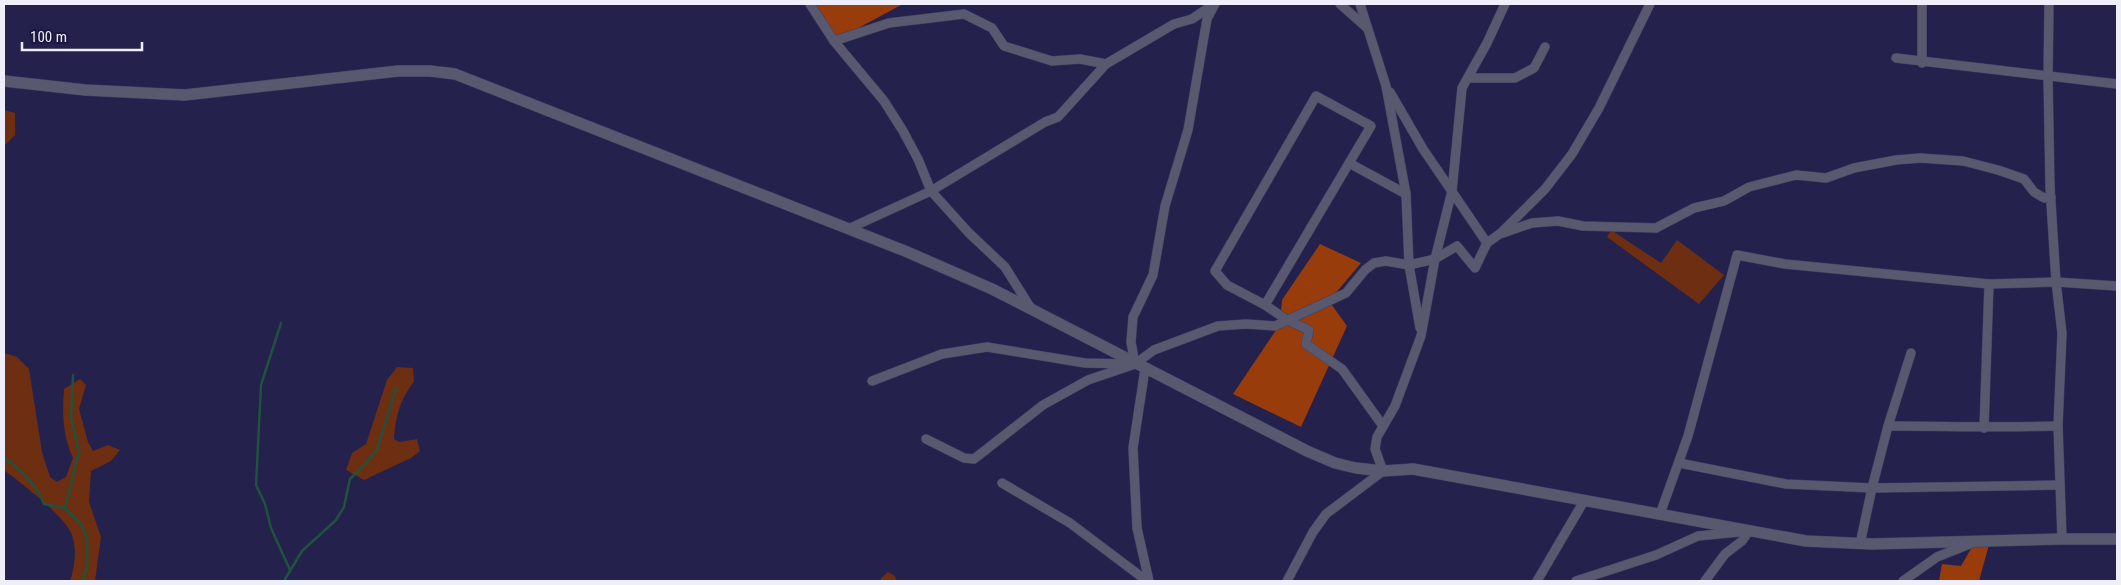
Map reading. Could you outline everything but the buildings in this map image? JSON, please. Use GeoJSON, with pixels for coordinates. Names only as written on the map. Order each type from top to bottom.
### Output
{"type":"FeatureCollection","features":[{"type":"Feature","properties":{"kind":"street"},"geometry":{"type":"LineString","coordinates":[[810,4],[834,41],[884,101],[918,159],[931,191],[969,233],[1005,267],[1030,307]]}},
{"type":"Feature","properties":{"kind":"street"},"geometry":{"type":"LineString","coordinates":[[848,229],[931,191],[1045,122],[1058,117],[1106,64],[1174,24],[1192,19],[1215,4]]}},
{"type":"Feature","properties":{"kind":"street"},"geometry":{"type":"LineString","coordinates":[[1148,581],[1137,528],[1133,448],[1140,366],[1131,342],[1133,317],[1153,275],[1165,206],[1188,130],[1207,19],[1215,4]]}},
{"type":"Feature","properties":{"kind":"street"},"geometry":{"type":"LineString","coordinates":[[1340,4],[1354,14],[1369,30]]}},
{"type":"Feature","properties":{"kind":"street"},"geometry":{"type":"LineString","coordinates":[[1360,4],[1386,86],[1406,194],[1410,264],[1421,336]]}},
{"type":"Feature","properties":{"kind":"street"},"geometry":{"type":"LineString","coordinates":[[1383,471],[1375,449],[1377,436],[1395,406],[1421,336],[1435,259],[1452,191],[1462,88],[1505,4]]}},
{"type":"Feature","properties":{"kind":"street"},"geometry":{"type":"LineString","coordinates":[[926,439],[964,458],[974,459],[1043,405],[1088,380],[1140,366],[1154,350],[1218,326],[1246,324],[1274,326],[1346,293],[1365,270],[1374,263],[1386,261],[1410,264],[1435,259],[1457,246],[1475,268],[1487,243],[1501,233],[1545,189],[1572,154],[1599,108],[1650,4]]}},
{"type":"Feature","properties":{"kind":"street"},"geometry":{"type":"LineString","coordinates":[[1922,4],[1922,63]]}},
{"type":"Feature","properties":{"kind":"street"},"geometry":{"type":"LineString","coordinates":[[2049,4],[2048,77],[2051,197],[2056,282],[2062,333],[2058,426],[2062,538]]}},
{"type":"Feature","properties":{"kind":"street"},"geometry":{"type":"LineString","coordinates":[[834,41],[889,23],[964,14],[992,28],[1004,46],[1052,61],[1080,59],[1106,64]]}},
{"type":"Feature","properties":{"kind":"street"},"geometry":{"type":"LineString","coordinates":[[1468,78],[1515,78],[1534,68],[1545,47]]}},
{"type":"Feature","properties":{"kind":"street"},"geometry":{"type":"LineString","coordinates":[[1896,58],[1922,63],[2117,84]]}},
{"type":"Feature","properties":{"kind":"street"},"geometry":{"type":"LineString","coordinates":[[4,81],[85,90],[185,95],[398,71],[430,71],[452,74],[493,88],[914,255],[1030,307],[1140,366],[1307,451],[1349,466],[1383,471],[1413,469],[1806,541],[1860,544],[2062,538],[2117,539]]}},
{"type":"Feature","properties":{"kind":"street"},"geometry":{"type":"LineString","coordinates":[[1386,86],[1423,149],[1487,243]]}},
{"type":"Feature","properties":{"kind":"street"},"geometry":{"type":"LineString","coordinates":[[1265,305],[1371,126],[1316,96],[1215,271],[1227,285],[1265,305],[1287,320],[1309,330],[1306,344],[1342,369],[1383,426]]}},
{"type":"Feature","properties":{"kind":"street"},"geometry":{"type":"LineString","coordinates":[[1501,233],[1532,223],[1558,221],[1583,226],[1656,228],[1694,208],[1724,201],[1749,188],[1796,176],[1826,178],[1854,168],[1896,160],[1920,158],[1963,161],[1998,170],[2024,179],[2034,192],[2044,198],[2051,197]]}},
{"type":"Feature","properties":{"kind":"street"},"geometry":{"type":"LineString","coordinates":[[1349,163],[1406,194]]}},
{"type":"Feature","properties":{"kind":"street"},"geometry":{"type":"LineString","coordinates":[[1660,514],[1688,436],[1737,255],[1785,264],[1989,284],[2056,282],[2117,286]]}},
{"type":"Feature","properties":{"kind":"street"},"geometry":{"type":"LineString","coordinates":[[1984,428],[1989,284]]}},
{"type":"Feature","properties":{"kind":"street"},"geometry":{"type":"LineString","coordinates":[[872,381],[942,354],[987,347],[1085,363],[1140,366]]}},
{"type":"Feature","properties":{"kind":"street"},"geometry":{"type":"LineString","coordinates":[[1860,544],[1888,426],[1911,353]]}},
{"type":"Feature","properties":{"kind":"street"},"geometry":{"type":"LineString","coordinates":[[1888,426],[1967,426],[1984,428],[2058,426]]}},
{"type":"Feature","properties":{"kind":"street"},"geometry":{"type":"LineString","coordinates":[[1679,463],[1786,484],[1872,488],[2060,485]]}},
{"type":"Feature","properties":{"kind":"street"},"geometry":{"type":"LineString","coordinates":[[1287,581],[1313,532],[1326,514],[1383,471]]}},
{"type":"Feature","properties":{"kind":"street"},"geometry":{"type":"LineString","coordinates":[[1002,483],[1070,523],[1148,581]]}},
{"type":"Feature","properties":{"kind":"street"},"geometry":{"type":"LineString","coordinates":[[1537,581],[1584,501]]}},
{"type":"Feature","properties":{"kind":"street"},"geometry":{"type":"LineString","coordinates":[[1576,581],[1656,555],[1698,536],[1749,531]]}},
{"type":"Feature","properties":{"kind":"street"},"geometry":{"type":"LineString","coordinates":[[1705,581],[1725,554],[1742,542],[1749,531]]}},
{"type":"Feature","properties":{"kind":"street"},"geometry":{"type":"LineString","coordinates":[[1903,581],[1937,557],[1975,542]]}},
{"type":"Feature","properties":{"kind":"shaded area"},"geometry":{"type":"Polygon","coordinates":[[[810,4],[903,4],[834,41],[810,4]]]}},
{"type":"Feature","properties":{"kind":"shaded area"},"geometry":{"type":"Polygon","coordinates":[[[4,110],[15,113],[15,135],[4,146],[4,110]]]}},
{"type":"Feature","properties":{"kind":"shaded area"},"geometry":{"type":"Polygon","coordinates":[[[1611,230],[1661,263],[1677,240],[1724,275],[1699,304],[1607,237],[1611,230]]]}},
{"type":"Feature","properties":{"kind":"shaded area"},"geometry":{"type":"Polygon","coordinates":[[[1320,244],[1361,263],[1329,301],[1347,326],[1301,427],[1233,394],[1280,324],[1282,300],[1320,244]]]}},
{"type":"Feature","properties":{"kind":"shaded area"},"geometry":{"type":"Polygon","coordinates":[[[4,353],[17,357],[29,369],[42,452],[50,477],[57,482],[66,477],[73,458],[64,425],[64,389],[80,379],[86,385],[79,409],[88,442],[93,451],[108,445],[120,450],[111,461],[91,471],[89,502],[101,537],[95,581],[70,581],[75,552],[74,541],[68,527],[42,500],[4,470],[4,353]]]}},
{"type":"Feature","properties":{"kind":"shaded area"},"geometry":{"type":"Polygon","coordinates":[[[397,367],[413,368],[414,382],[405,395],[399,409],[394,439],[399,442],[417,439],[420,451],[411,458],[364,480],[346,470],[352,453],[366,444],[387,380],[397,367]]]}},
{"type":"Feature","properties":{"kind":"shaded area"},"geometry":{"type":"Polygon","coordinates":[[[1990,541],[1979,581],[1939,581],[1942,564],[1961,566],[1975,542],[1990,541]]]}},
{"type":"Feature","properties":{"kind":"shaded area"},"geometry":{"type":"Polygon","coordinates":[[[888,572],[895,576],[896,581],[881,581],[881,578],[888,572]]]}},
{"type":"Feature","properties":{"kind":"waterway"},"geometry":{"type":"LineString","coordinates":[[281,323],[261,385],[256,485],[265,504],[271,528],[290,570]]}},
{"type":"Feature","properties":{"kind":"waterway"},"geometry":{"type":"LineString","coordinates":[[65,508],[79,452],[71,417],[73,375]]}},
{"type":"Feature","properties":{"kind":"waterway"},"geometry":{"type":"LineString","coordinates":[[284,581],[302,551],[336,520],[344,507],[350,479],[377,449],[396,388]]}},
{"type":"Feature","properties":{"kind":"waterway"},"geometry":{"type":"LineString","coordinates":[[4,458],[27,478],[44,504],[65,508],[82,525],[87,539],[87,567],[82,581]]}}]}
